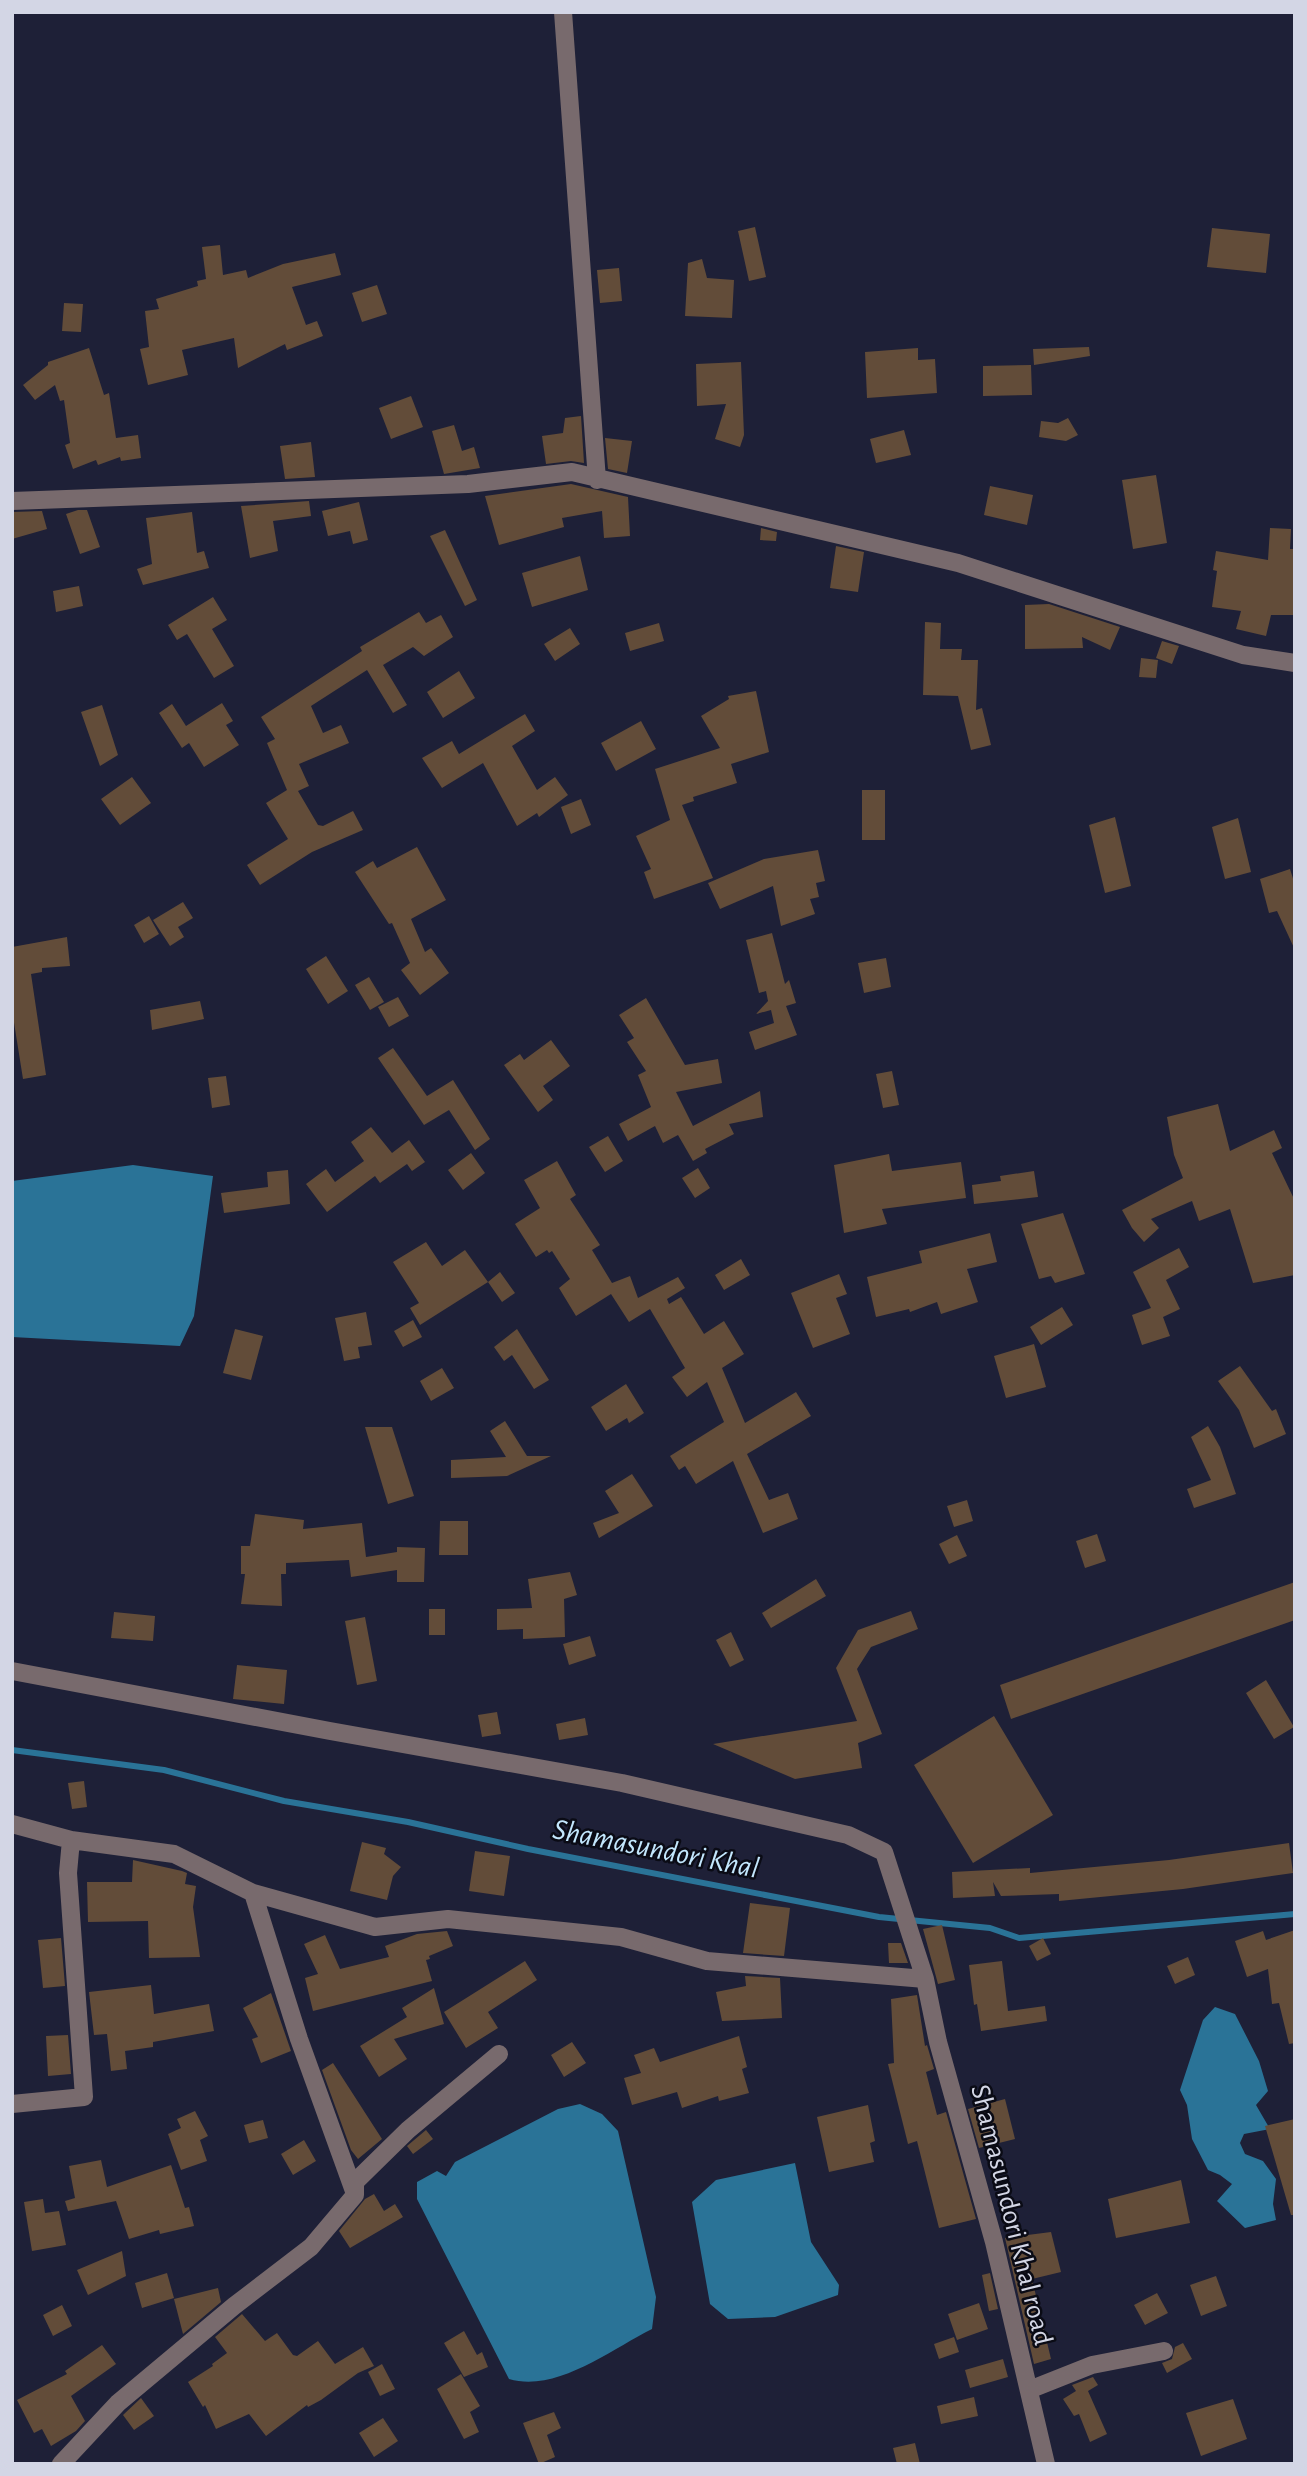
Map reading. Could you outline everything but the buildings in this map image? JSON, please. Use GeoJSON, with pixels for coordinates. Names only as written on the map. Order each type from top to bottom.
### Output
{"type":"FeatureCollection","features":[{"type":"Feature","properties":{"kind":"street"},"geometry":{"type":"LineString","coordinates":[[563,12],[597,480]]}},
{"type":"Feature","properties":{"kind":"street"},"geometry":{"type":"LineString","coordinates":[[12,501],[468,484],[572,472],[958,563],[1243,655],[1295,663]]}},
{"type":"Feature","properties":{"kind":"street","name":"Shamasundori Khal road"},"geometry":{"type":"LineString","coordinates":[[12,1671],[622,1783],[848,1835],[884,1852],[925,1979],[938,2042],[994,2242],[1046,2464]]}},
{"type":"Feature","properties":{"kind":"street"},"geometry":{"type":"LineString","coordinates":[[12,1825],[71,1840],[174,1854],[253,1893],[375,1927],[448,1919],[621,1937],[706,1961],[925,1979]]}},
{"type":"Feature","properties":{"kind":"street"},"geometry":{"type":"LineString","coordinates":[[12,2104],[83,2097],[68,1873],[71,1840]]}},
{"type":"Feature","properties":{"kind":"street"},"geometry":{"type":"LineString","coordinates":[[253,1893],[299,2039],[355,2195]]}},
{"type":"Feature","properties":{"kind":"street"},"geometry":{"type":"LineString","coordinates":[[61,2464],[118,2403],[234,2306],[311,2247],[355,2195],[355,2182],[408,2130],[499,2054]]}},
{"type":"Feature","properties":{"kind":"street"},"geometry":{"type":"LineString","coordinates":[[1029,2390],[1092,2365],[1164,2351]]}},
{"type":"Feature","properties":{"kind":"water"},"geometry":{"type":"Polygon","coordinates":[[[133,1165],[213,1176],[194,1316],[180,1346],[12,1337],[12,1181],[133,1165]]]}},
{"type":"Feature","properties":{"kind":"water"},"geometry":{"type":"Polygon","coordinates":[[[1215,2007],[1235,2014],[1259,2061],[1268,2091],[1256,2105],[1270,2129],[1244,2134],[1240,2143],[1245,2154],[1263,2161],[1276,2179],[1273,2204],[1276,2220],[1245,2228],[1217,2201],[1232,2184],[1208,2170],[1192,2139],[1187,2105],[1180,2090],[1203,2020],[1215,2007]]]}},
{"type":"Feature","properties":{"kind":"water"},"geometry":{"type":"Polygon","coordinates":[[[580,2104],[602,2114],[618,2131],[656,2297],[652,2329],[564,2375],[527,2382],[509,2379],[417,2199],[417,2182],[437,2171],[446,2176],[455,2162],[558,2109],[580,2104]]]}},
{"type":"Feature","properties":{"kind":"water"},"geometry":{"type":"Polygon","coordinates":[[[795,2163],[811,2242],[839,2285],[838,2295],[775,2317],[728,2319],[710,2304],[692,2202],[716,2180],[795,2163]]]}},
{"type":"Feature","properties":{"kind":"waterway","name":"Shamasundori Khal"},"geometry":{"type":"LineString","coordinates":[[12,1750],[164,1770],[284,1801],[408,1822],[528,1849],[879,1917],[990,1928],[1019,1938],[1295,1914]]}}]}
